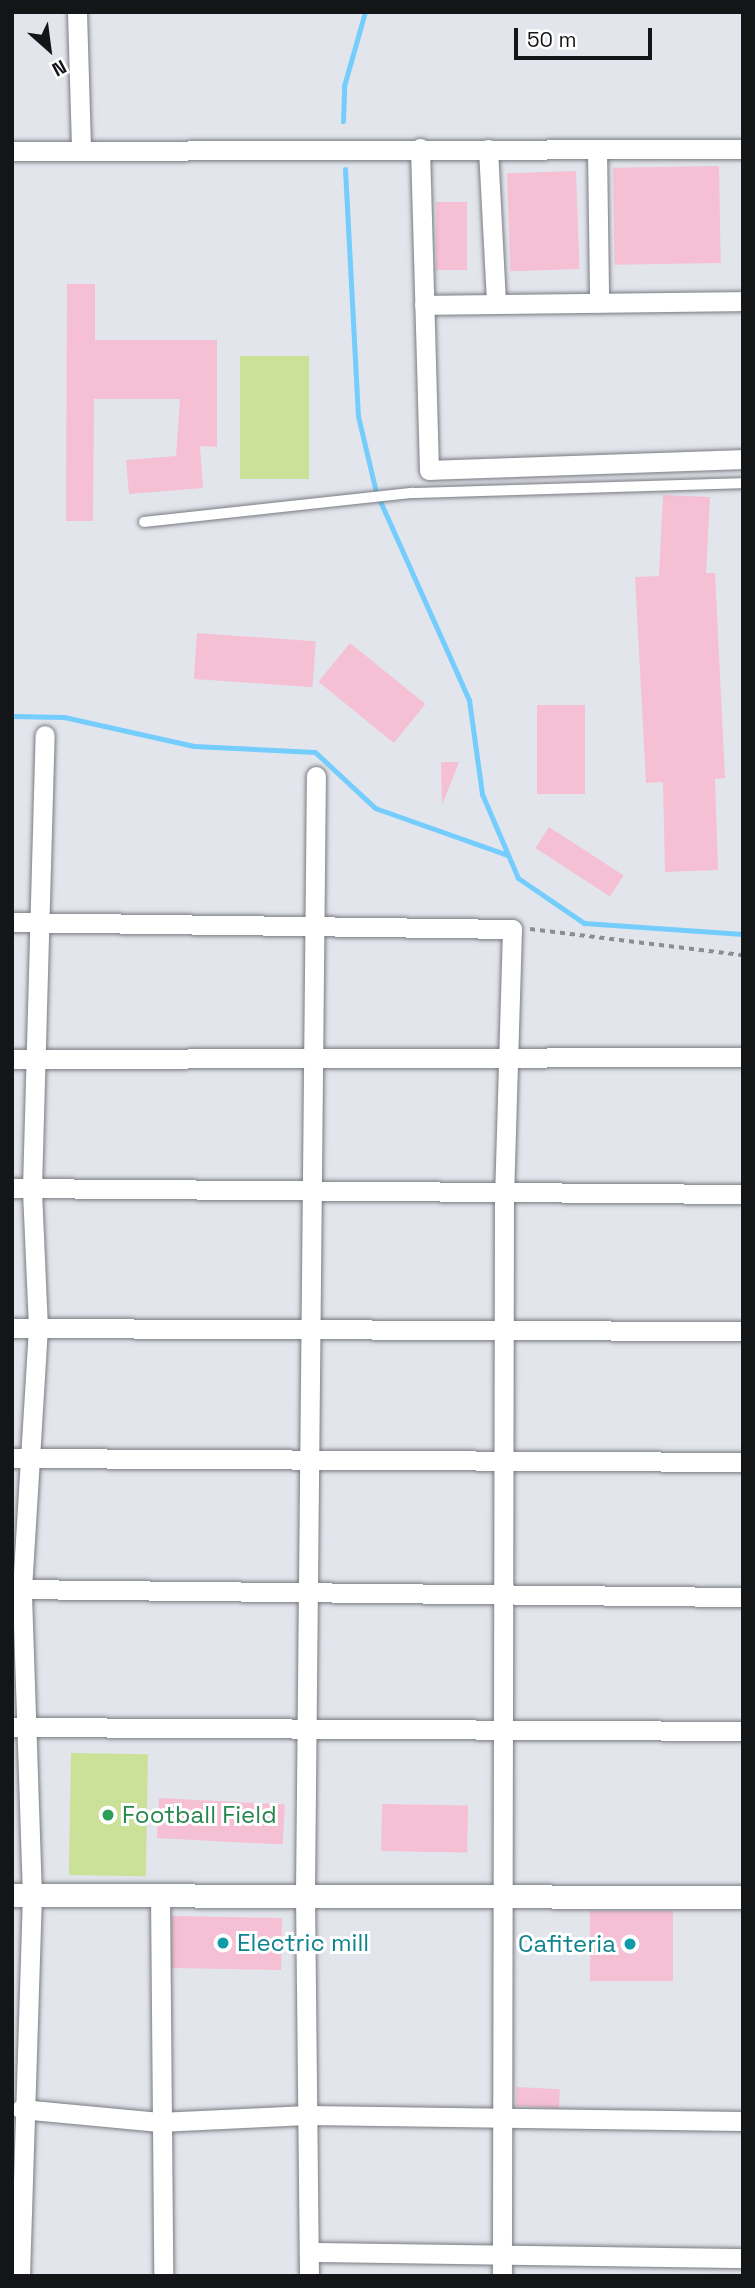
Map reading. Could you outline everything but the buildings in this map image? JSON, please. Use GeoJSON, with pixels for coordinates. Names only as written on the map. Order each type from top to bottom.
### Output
{"type":"FeatureCollection","features":[{"type":"Feature","properties":{"kind":"street"},"geometry":{"type":"LineString","coordinates":[[78,12],[81,147]]}},
{"type":"Feature","properties":{"kind":"street"},"geometry":{"type":"LineString","coordinates":[[12,151],[81,147],[743,149]]}},
{"type":"Feature","properties":{"kind":"street"},"geometry":{"type":"LineString","coordinates":[[420,148],[429,470],[743,459]]}},
{"type":"Feature","properties":{"kind":"street"},"geometry":{"type":"LineString","coordinates":[[488,149],[496,303]]}},
{"type":"Feature","properties":{"kind":"street"},"geometry":{"type":"LineString","coordinates":[[597,149],[599,300]]}},
{"type":"Feature","properties":{"kind":"street"},"geometry":{"type":"LineString","coordinates":[[424,305],[599,300],[743,301]]}},
{"type":"Feature","properties":{"kind":"street"},"geometry":{"type":"LineString","coordinates":[[20,2276],[22,1896],[17,1589],[19,1458],[38,1328],[32,1188],[38,1059],[45,735]]}},
{"type":"Feature","properties":{"kind":"street"},"geometry":{"type":"LineString","coordinates":[[309,2276],[305,1892],[311,1461],[309,1328],[318,926],[316,776]]}},
{"type":"Feature","properties":{"kind":"street"},"geometry":{"type":"LineString","coordinates":[[12,922],[512,929],[505,1058],[504,1192],[507,1461],[500,1897],[502,2276]]}},
{"type":"Feature","properties":{"kind":"street"},"geometry":{"type":"LineString","coordinates":[[12,1059],[743,1057]]}},
{"type":"Feature","properties":{"kind":"street"},"geometry":{"type":"LineString","coordinates":[[12,1188],[743,1194]]}},
{"type":"Feature","properties":{"kind":"street"},"geometry":{"type":"LineString","coordinates":[[12,1328],[743,1331]]}},
{"type":"Feature","properties":{"kind":"street"},"geometry":{"type":"LineString","coordinates":[[19,1458],[743,1462]]}},
{"type":"Feature","properties":{"kind":"street"},"geometry":{"type":"LineString","coordinates":[[17,1589],[743,1597]]}},
{"type":"Feature","properties":{"kind":"street"},"geometry":{"type":"LineString","coordinates":[[21,1727],[502,1733],[743,1731]]}},
{"type":"Feature","properties":{"kind":"street"},"geometry":{"type":"LineString","coordinates":[[22,1896],[305,1892],[500,1897],[743,1897]]}},
{"type":"Feature","properties":{"kind":"street"},"geometry":{"type":"LineString","coordinates":[[160,1895],[159,2122],[163,2276]]}},
{"type":"Feature","properties":{"kind":"street"},"geometry":{"type":"LineString","coordinates":[[21,2109],[159,2122],[307,2115],[743,2121]]}},
{"type":"Feature","properties":{"kind":"street"},"geometry":{"type":"LineString","coordinates":[[309,2252],[501,2251],[743,2258]]}},
{"type":"Feature","properties":{"kind":"lane"},"geometry":{"type":"LineString","coordinates":[[144,522],[346,498],[412,493],[743,483]]}},
{"type":"Feature","properties":{"kind":"path"},"geometry":{"type":"LineString","coordinates":[[512,929],[743,955]]}},
{"type":"Feature","properties":{"kind":"green space"},"geometry":{"type":"Polygon","coordinates":[[[240,356],[309,356],[309,479],[240,479],[240,356]]]}},
{"type":"Feature","properties":{"kind":"green space","name":"Football Field"},"geometry":{"type":"Polygon","coordinates":[[[71,1753],[148,1754],[146,1876],[69,1875],[71,1753]]]}},
{"type":"Feature","properties":{"kind":"waterway"},"geometry":{"type":"LineString","coordinates":[[343,121],[344,86],[365,12]]}},
{"type":"Feature","properties":{"kind":"waterway"},"geometry":{"type":"LineString","coordinates":[[345,169],[358,416],[376,492],[469,700],[482,794],[518,878],[584,923],[743,934]]}},
{"type":"Feature","properties":{"kind":"waterway"},"geometry":{"type":"LineString","coordinates":[[12,716],[64,717],[194,746],[315,752],[375,808],[508,855]]}},
{"type":"Feature","properties":{"kind":"place","name":"Football Field"},"geometry":{"type":"Point","coordinates":[108,1815]}},
{"type":"Feature","properties":{"kind":"place","name":"Electric mill"},"geometry":{"type":"Point","coordinates":[223,1943]}},
{"type":"Feature","properties":{"kind":"place","name":"Cafiteria"},"geometry":{"type":"Point","coordinates":[630,1944]}}]}
